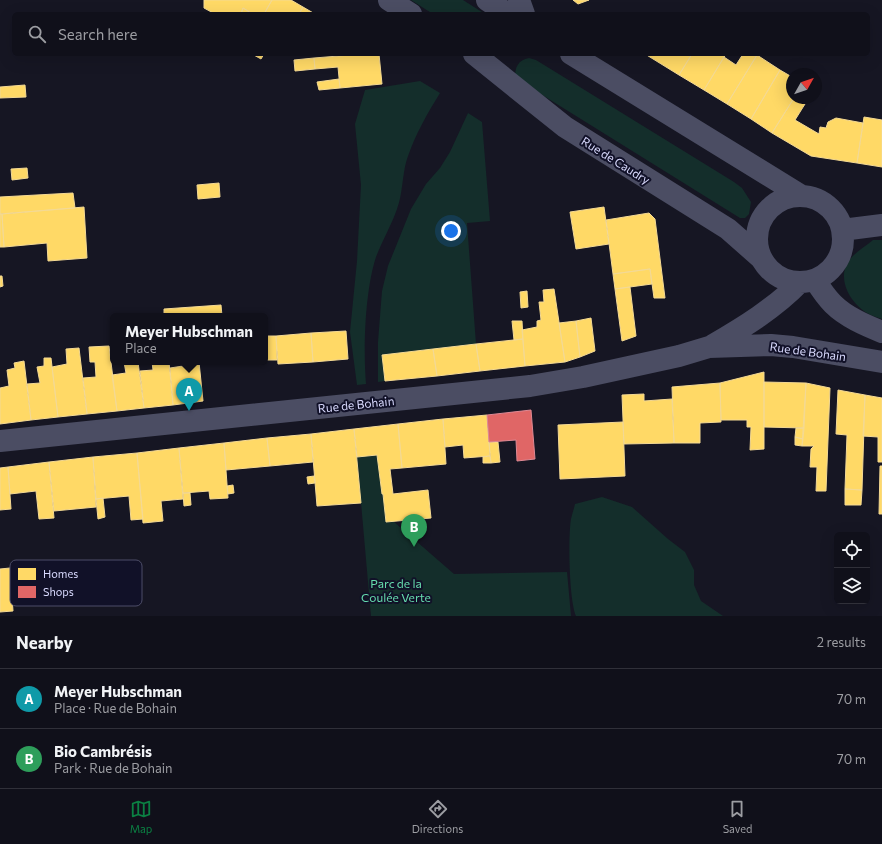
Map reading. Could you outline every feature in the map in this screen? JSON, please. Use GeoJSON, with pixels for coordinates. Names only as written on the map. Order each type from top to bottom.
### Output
{"type":"FeatureCollection","features":[{"type":"Feature","properties":{"kind":"street"},"geometry":{"type":"LineString","coordinates":[[389,0],[408,12]]}},
{"type":"Feature","properties":{"kind":"street"},"geometry":{"type":"LineString","coordinates":[[487,0],[505,12]]}},
{"type":"Feature","properties":{"kind":"street"},"geometry":{"type":"LineString","coordinates":[[519,0],[523,12]]}},
{"type":"Feature","properties":{"kind":"street","name":"Rue de Caudry"},"geometry":{"type":"LineString","coordinates":[[476,56],[565,127],[728,230],[762,259]]}},
{"type":"Feature","properties":{"kind":"street"},"geometry":{"type":"LineString","coordinates":[[575,56],[802,196]]}},
{"type":"Feature","properties":{"kind":"street"},"geometry":{"type":"LineString","coordinates":[[802,196],[814,198],[825,204],[838,218],[842,230],[843,244],[836,263],[826,273],[808,281],[787,280],[781,278],[770,270],[762,259],[759,253],[757,239],[758,232],[762,219],[776,204],[788,198],[802,196]]}},
{"type":"Feature","properties":{"kind":"street"},"geometry":{"type":"LineString","coordinates":[[842,230],[882,225]]}},
{"type":"Feature","properties":{"kind":"street"},"geometry":{"type":"LineString","coordinates":[[808,281],[843,312],[867,326],[882,332]]}},
{"type":"Feature","properties":{"kind":"street","name":"Rue de Bohain"},"geometry":{"type":"LineString","coordinates":[[0,441],[530,386],[583,377],[679,356],[709,347],[758,318],[787,295],[808,281]]}},
{"type":"Feature","properties":{"kind":"street","name":"Rue de Bohain"},"geometry":{"type":"LineString","coordinates":[[709,347],[771,345],[793,347],[882,362]]}},
{"type":"Feature","properties":{"kind":"green space"},"geometry":{"type":"Polygon","coordinates":[[[411,0],[463,0],[482,12],[430,12],[411,0]]]}},
{"type":"Feature","properties":{"kind":"green space"},"geometry":{"type":"Polygon","coordinates":[[[529,58],[536,60],[734,182],[742,188],[751,202],[749,214],[745,218],[740,218],[515,78],[520,62],[529,58]]]}},
{"type":"Feature","properties":{"kind":"green space"},"geometry":{"type":"Polygon","coordinates":[[[420,81],[440,93],[430,109],[410,150],[405,165],[399,203],[376,257],[372,271],[366,320],[366,384],[357,385],[350,332],[357,261],[361,185],[355,124],[365,90],[420,81]]]}},
{"type":"Feature","properties":{"kind":"green space"},"geometry":{"type":"Polygon","coordinates":[[[468,113],[482,122],[490,221],[467,223],[476,344],[382,356],[385,381],[378,382],[378,342],[382,291],[388,266],[411,209],[426,184],[440,168],[450,152],[468,113]]]}},
{"type":"Feature","properties":{"kind":"green space"},"geometry":{"type":"Polygon","coordinates":[[[873,240],[882,240],[882,319],[867,313],[860,308],[850,296],[844,280],[846,265],[851,258],[873,240]]]}},
{"type":"Feature","properties":{"kind":"green space","name":"Parc de la Coulée Verte"},"geometry":{"type":"Polygon","coordinates":[[[377,455],[386,522],[393,521],[454,574],[567,572],[571,616],[371,616],[357,457],[377,455]]]}},
{"type":"Feature","properties":{"kind":"green space"},"geometry":{"type":"Polygon","coordinates":[[[602,497],[632,507],[685,552],[694,570],[694,585],[701,601],[723,616],[576,616],[572,597],[570,568],[571,519],[575,504],[602,497]]]}},
{"type":"Feature","properties":{"kind":"building: Homes"},"geometry":{"type":"Polygon","coordinates":[[[204,0],[272,0],[265,12],[250,12],[243,8],[242,12],[211,12],[204,8],[204,0]]]}},
{"type":"Feature","properties":{"kind":"building: Homes"},"geometry":{"type":"Polygon","coordinates":[[[272,0],[291,0],[303,7],[300,12],[265,12],[272,0]]]}},
{"type":"Feature","properties":{"kind":"building: Homes"},"geometry":{"type":"Polygon","coordinates":[[[573,0],[589,0],[578,4],[573,0]]]}},
{"type":"Feature","properties":{"kind":"building: Homes"},"geometry":{"type":"Polygon","coordinates":[[[303,7],[312,12],[300,12],[303,7]]]}},
{"type":"Feature","properties":{"kind":"building: Homes"},"geometry":{"type":"Polygon","coordinates":[[[243,8],[249,12],[242,12],[243,8]]]}},
{"type":"Feature","properties":{"kind":"building: Homes"},"geometry":{"type":"Polygon","coordinates":[[[256,56],[263,56],[261,59],[256,56]]]}},
{"type":"Feature","properties":{"kind":"building: Homes"},"geometry":{"type":"Polygon","coordinates":[[[338,56],[379,56],[382,84],[340,88],[338,67],[315,69],[314,58],[338,56]]]}},
{"type":"Feature","properties":{"kind":"building: Homes"},"geometry":{"type":"Polygon","coordinates":[[[648,56],[691,56],[679,75],[648,56]]]}},
{"type":"Feature","properties":{"kind":"building: Homes"},"geometry":{"type":"Polygon","coordinates":[[[691,56],[725,56],[704,90],[679,75],[691,56]]]}},
{"type":"Feature","properties":{"kind":"building: Homes"},"geometry":{"type":"Polygon","coordinates":[[[742,56],[756,56],[727,104],[704,90],[724,57],[736,65],[742,56]]]}},
{"type":"Feature","properties":{"kind":"building: Homes"},"geometry":{"type":"Polygon","coordinates":[[[756,56],[780,70],[751,119],[727,104],[756,56]]]}},
{"type":"Feature","properties":{"kind":"building: Homes"},"geometry":{"type":"Polygon","coordinates":[[[314,58],[315,69],[295,71],[294,60],[314,58]]]}},
{"type":"Feature","properties":{"kind":"building: Homes"},"geometry":{"type":"Polygon","coordinates":[[[780,70],[786,74],[786,104],[790,104],[772,133],[751,119],[780,70]]]}},
{"type":"Feature","properties":{"kind":"building: Homes"},"geometry":{"type":"Polygon","coordinates":[[[339,79],[340,88],[319,90],[317,82],[339,79]]]}},
{"type":"Feature","properties":{"kind":"building: Homes"},"geometry":{"type":"Polygon","coordinates":[[[25,85],[26,97],[0,98],[0,87],[25,85]]]}},
{"type":"Feature","properties":{"kind":"building: Homes"},"geometry":{"type":"Polygon","coordinates":[[[790,104],[805,104],[795,120],[819,134],[820,127],[826,128],[828,122],[836,118],[863,123],[857,163],[811,156],[772,133],[790,104]]]}},
{"type":"Feature","properties":{"kind":"building: Homes"},"geometry":{"type":"Polygon","coordinates":[[[864,117],[882,120],[882,167],[857,163],[864,117]]]}},
{"type":"Feature","properties":{"kind":"building: Homes"},"geometry":{"type":"Polygon","coordinates":[[[27,168],[28,178],[12,180],[11,169],[27,168]]]}},
{"type":"Feature","properties":{"kind":"building: Homes"},"geometry":{"type":"Polygon","coordinates":[[[219,183],[220,197],[198,199],[197,185],[219,183]]]}},
{"type":"Feature","properties":{"kind":"building: Homes"},"geometry":{"type":"Polygon","coordinates":[[[73,193],[75,208],[0,214],[0,197],[73,193]]]}},
{"type":"Feature","properties":{"kind":"building: Homes"},"geometry":{"type":"Polygon","coordinates":[[[84,207],[87,258],[48,261],[47,243],[4,247],[2,214],[84,207]]]}},
{"type":"Feature","properties":{"kind":"building: Homes"},"geometry":{"type":"Polygon","coordinates":[[[604,207],[609,244],[576,249],[570,212],[604,207]]]}},
{"type":"Feature","properties":{"kind":"building: Homes"},"geometry":{"type":"Polygon","coordinates":[[[649,213],[655,219],[665,298],[654,298],[650,269],[613,274],[606,220],[649,213]]]}},
{"type":"Feature","properties":{"kind":"building: Homes"},"geometry":{"type":"Polygon","coordinates":[[[0,214],[2,214],[4,247],[0,247],[0,214]]]}},
{"type":"Feature","properties":{"kind":"building: Homes"},"geometry":{"type":"Polygon","coordinates":[[[650,269],[652,284],[615,289],[613,274],[650,269]]]}},
{"type":"Feature","properties":{"kind":"building: Homes"},"geometry":{"type":"Polygon","coordinates":[[[0,276],[2,276],[3,286],[0,287],[0,276]]]}},
{"type":"Feature","properties":{"kind":"building: Homes"},"geometry":{"type":"Polygon","coordinates":[[[630,287],[636,336],[622,341],[615,289],[630,287]]]}},
{"type":"Feature","properties":{"kind":"building: Homes"},"geometry":{"type":"Polygon","coordinates":[[[554,289],[565,362],[525,366],[522,330],[537,327],[537,321],[541,320],[539,302],[544,302],[543,290],[554,289]]]}},
{"type":"Feature","properties":{"kind":"building: Homes"},"geometry":{"type":"Polygon","coordinates":[[[527,291],[528,307],[521,308],[520,292],[527,291]]]}},
{"type":"Feature","properties":{"kind":"building: Homes"},"geometry":{"type":"Polygon","coordinates":[[[221,305],[222,313],[164,313],[164,309],[221,305]]]}},
{"type":"Feature","properties":{"kind":"building: Homes"},"geometry":{"type":"Polygon","coordinates":[[[591,318],[595,351],[580,357],[576,321],[591,318]]]}},
{"type":"Feature","properties":{"kind":"building: Homes"},"geometry":{"type":"Polygon","coordinates":[[[512,321],[522,321],[523,339],[514,340],[512,321]]]}},
{"type":"Feature","properties":{"kind":"building: Homes"},"geometry":{"type":"Polygon","coordinates":[[[576,321],[580,357],[565,362],[559,323],[576,321]]]}},
{"type":"Feature","properties":{"kind":"building: Homes"},"geometry":{"type":"Polygon","coordinates":[[[346,331],[348,359],[313,362],[311,333],[346,331]]]}},
{"type":"Feature","properties":{"kind":"building: Homes"},"geometry":{"type":"Polygon","coordinates":[[[311,333],[313,362],[278,364],[276,336],[311,333]]]}},
{"type":"Feature","properties":{"kind":"building: Homes"},"geometry":{"type":"Polygon","coordinates":[[[268,336],[276,336],[277,360],[268,360],[268,336]]]}},
{"type":"Feature","properties":{"kind":"building: Homes"},"geometry":{"type":"Polygon","coordinates":[[[523,339],[525,366],[480,371],[476,344],[523,339]]]}},
{"type":"Feature","properties":{"kind":"building: Homes"},"geometry":{"type":"Polygon","coordinates":[[[476,344],[480,371],[437,376],[433,349],[476,344]]]}},
{"type":"Feature","properties":{"kind":"building: Homes"},"geometry":{"type":"Polygon","coordinates":[[[109,346],[110,365],[111,365],[117,411],[87,414],[83,378],[96,377],[95,362],[90,362],[89,347],[109,346]]]}},
{"type":"Feature","properties":{"kind":"building: Homes"},"geometry":{"type":"Polygon","coordinates":[[[79,348],[87,414],[58,417],[52,367],[67,364],[66,349],[79,348]]]}},
{"type":"Feature","properties":{"kind":"building: Homes"},"geometry":{"type":"Polygon","coordinates":[[[433,349],[437,376],[385,381],[382,355],[433,349]]]}},
{"type":"Feature","properties":{"kind":"building: Homes"},"geometry":{"type":"Polygon","coordinates":[[[44,358],[51,358],[58,417],[31,420],[27,384],[40,383],[37,367],[44,366],[44,358]]]}},
{"type":"Feature","properties":{"kind":"building: Homes"},"geometry":{"type":"Polygon","coordinates":[[[24,361],[31,420],[0,424],[0,388],[9,386],[7,370],[15,368],[14,363],[24,361]]]}},
{"type":"Feature","properties":{"kind":"building: Homes"},"geometry":{"type":"Polygon","coordinates":[[[125,365],[138,365],[144,408],[117,411],[112,375],[126,373],[125,365]]]}},
{"type":"Feature","properties":{"kind":"building: Homes"},"geometry":{"type":"Polygon","coordinates":[[[152,365],[169,365],[173,405],[144,408],[140,371],[153,370],[152,365]]]}},
{"type":"Feature","properties":{"kind":"building: Homes"},"geometry":{"type":"Polygon","coordinates":[[[199,365],[203,401],[173,405],[170,368],[199,365]]]}},
{"type":"Feature","properties":{"kind":"building: Homes"},"geometry":{"type":"Polygon","coordinates":[[[764,372],[764,449],[750,450],[751,427],[747,427],[747,420],[721,420],[720,383],[764,372]]]}},
{"type":"Feature","properties":{"kind":"building: Homes"},"geometry":{"type":"Polygon","coordinates":[[[764,382],[806,383],[804,428],[764,427],[764,382]]]}},
{"type":"Feature","properties":{"kind":"building: Homes"},"geometry":{"type":"Polygon","coordinates":[[[720,383],[721,422],[700,423],[700,443],[674,443],[672,387],[720,383]]]}},
{"type":"Feature","properties":{"kind":"building: Homes"},"geometry":{"type":"Polygon","coordinates":[[[806,383],[830,388],[826,491],[816,491],[817,467],[810,467],[811,449],[814,446],[802,446],[806,383]]]}},
{"type":"Feature","properties":{"kind":"building: Homes"},"geometry":{"type":"Polygon","coordinates":[[[838,390],[865,395],[862,490],[845,489],[847,435],[836,434],[838,390]]]}},
{"type":"Feature","properties":{"kind":"building: Homes"},"geometry":{"type":"Polygon","coordinates":[[[644,394],[644,401],[672,399],[674,443],[624,444],[622,395],[644,394]]]}},
{"type":"Feature","properties":{"kind":"building: Homes"},"geometry":{"type":"Polygon","coordinates":[[[865,395],[882,398],[882,462],[878,462],[878,437],[863,436],[865,395]]]}},
{"type":"Feature","properties":{"kind":"building: Homes"},"geometry":{"type":"Polygon","coordinates":[[[487,415],[490,456],[464,458],[463,445],[445,447],[443,419],[487,415]]]}},
{"type":"Feature","properties":{"kind":"building: Homes"},"geometry":{"type":"Polygon","coordinates":[[[443,419],[446,464],[402,468],[398,424],[443,419]]]}},
{"type":"Feature","properties":{"kind":"building: Homes"},"geometry":{"type":"Polygon","coordinates":[[[623,422],[625,476],[560,479],[558,425],[623,422]]]}},
{"type":"Feature","properties":{"kind":"building: Homes"},"geometry":{"type":"Polygon","coordinates":[[[398,424],[402,468],[390,469],[393,494],[428,490],[431,518],[386,522],[377,455],[357,457],[354,429],[398,424]]]}},
{"type":"Feature","properties":{"kind":"building: Homes"},"geometry":{"type":"Polygon","coordinates":[[[796,428],[804,428],[803,439],[795,437],[796,428]]]}},
{"type":"Feature","properties":{"kind":"building: Homes"},"geometry":{"type":"Polygon","coordinates":[[[354,429],[361,503],[317,506],[311,434],[354,429]]]}},
{"type":"Feature","properties":{"kind":"building: Homes"},"geometry":{"type":"Polygon","coordinates":[[[311,434],[313,462],[270,466],[267,438],[311,434]]]}},
{"type":"Feature","properties":{"kind":"building: Homes"},"geometry":{"type":"Polygon","coordinates":[[[795,437],[803,439],[802,446],[795,445],[795,437]]]}},
{"type":"Feature","properties":{"kind":"building: Homes"},"geometry":{"type":"Polygon","coordinates":[[[267,438],[270,466],[226,470],[224,443],[267,438]]]}},
{"type":"Feature","properties":{"kind":"building: Homes"},"geometry":{"type":"Polygon","coordinates":[[[489,442],[498,442],[500,462],[491,463],[489,442]]]}},
{"type":"Feature","properties":{"kind":"building: Homes"},"geometry":{"type":"Polygon","coordinates":[[[224,443],[228,498],[210,499],[209,491],[183,493],[179,448],[224,443]]]}},
{"type":"Feature","properties":{"kind":"building: Homes"},"geometry":{"type":"Polygon","coordinates":[[[179,448],[183,499],[161,501],[163,521],[143,523],[137,453],[179,448]]]}},
{"type":"Feature","properties":{"kind":"building: Homes"},"geometry":{"type":"Polygon","coordinates":[[[137,453],[143,519],[131,520],[129,496],[96,499],[93,457],[137,453]]]}},
{"type":"Feature","properties":{"kind":"building: Homes"},"geometry":{"type":"Polygon","coordinates":[[[490,456],[491,463],[483,463],[483,457],[490,456]]]}},
{"type":"Feature","properties":{"kind":"building: Homes"},"geometry":{"type":"Polygon","coordinates":[[[93,457],[96,507],[54,511],[49,462],[93,457]]]}},
{"type":"Feature","properties":{"kind":"building: Homes"},"geometry":{"type":"Polygon","coordinates":[[[49,462],[54,518],[39,519],[36,491],[10,494],[8,467],[49,462]]]}},
{"type":"Feature","properties":{"kind":"building: Homes"},"geometry":{"type":"Polygon","coordinates":[[[880,466],[882,466],[882,514],[879,514],[880,466]]]}},
{"type":"Feature","properties":{"kind":"building: Homes"},"geometry":{"type":"Polygon","coordinates":[[[8,467],[11,509],[0,510],[0,468],[8,467]]]}},
{"type":"Feature","properties":{"kind":"building: Homes"},"geometry":{"type":"Polygon","coordinates":[[[314,476],[315,483],[308,484],[307,477],[314,476]]]}},
{"type":"Feature","properties":{"kind":"building: Homes"},"geometry":{"type":"Polygon","coordinates":[[[233,485],[234,493],[228,494],[227,486],[233,485]]]}},
{"type":"Feature","properties":{"kind":"building: Homes"},"geometry":{"type":"Polygon","coordinates":[[[845,489],[862,490],[861,505],[845,505],[845,489]]]}},
{"type":"Feature","properties":{"kind":"building: Homes"},"geometry":{"type":"Polygon","coordinates":[[[183,493],[190,493],[191,505],[184,506],[183,493]]]}},
{"type":"Feature","properties":{"kind":"building: Homes"},"geometry":{"type":"Polygon","coordinates":[[[103,498],[105,517],[98,519],[96,499],[103,498]]]}},
{"type":"Feature","properties":{"kind":"building: Homes"},"geometry":{"type":"Polygon","coordinates":[[[10,568],[10,606],[13,606],[13,611],[0,612],[0,569],[10,568]]]}},
{"type":"Feature","properties":{"kind":"building: Shops"},"geometry":{"type":"Polygon","coordinates":[[[531,410],[535,459],[517,461],[516,440],[489,442],[487,415],[531,410]]]}},
{"type":"Feature","properties":{"kind":"place","name":"Meyer Hubschman"},"geometry":{"type":"Point","coordinates":[189,411]}},
{"type":"Feature","properties":{"kind":"place","name":"Bio Cambrésis"},"geometry":{"type":"Point","coordinates":[414,547]}}]}
